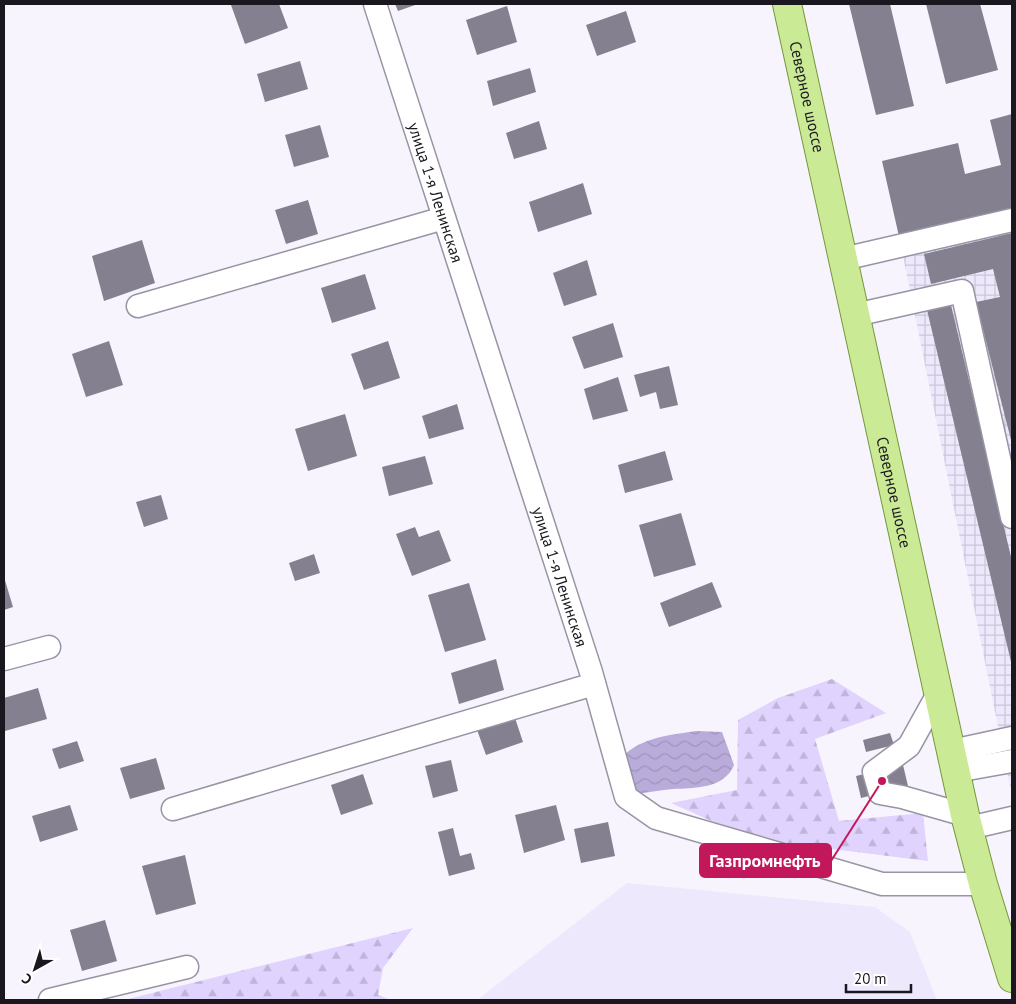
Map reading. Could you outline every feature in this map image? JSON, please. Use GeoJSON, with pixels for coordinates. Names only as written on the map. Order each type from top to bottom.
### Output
{"type":"FeatureCollection","features":[{"type":"Feature","properties":{"kind":"main road","name":"Северное шоссе"},"geometry":{"type":"LineString","coordinates":[[787,4],[967,821],[983,884],[1012,978]]}},
{"type":"Feature","properties":{"kind":"street","name":"улица 1-я Ленинская"},"geometry":{"type":"LineString","coordinates":[[375,4],[594,684],[626,797],[656,818],[882,884],[983,884]]}},
{"type":"Feature","properties":{"kind":"street"},"geometry":{"type":"LineString","coordinates":[[138,306],[444,218]]}},
{"type":"Feature","properties":{"kind":"street"},"geometry":{"type":"LineString","coordinates":[[843,259],[1012,220]]}},
{"type":"Feature","properties":{"kind":"street"},"geometry":{"type":"LineString","coordinates":[[855,315],[962,291],[1012,517]]}},
{"type":"Feature","properties":{"kind":"street"},"geometry":{"type":"LineString","coordinates":[[4,659],[49,647]]}},
{"type":"Feature","properties":{"kind":"street"},"geometry":{"type":"LineString","coordinates":[[173,809],[594,684]]}},
{"type":"Feature","properties":{"kind":"street"},"geometry":{"type":"LineString","coordinates":[[939,692],[909,746],[874,772],[880,793],[902,797],[967,821],[1012,818]]}},
{"type":"Feature","properties":{"kind":"street"},"geometry":{"type":"LineString","coordinates":[[954,761],[1012,738]]}},
{"type":"Feature","properties":{"kind":"street"},"geometry":{"type":"LineString","coordinates":[[954,761],[1012,761]]}},
{"type":"Feature","properties":{"kind":"street"},"geometry":{"type":"LineString","coordinates":[[50,1000],[187,967]]}},
{"type":"Feature","properties":{"kind":"shaded area"},"geometry":{"type":"Polygon","coordinates":[[[1012,214],[1012,796],[900,241],[1012,214]]]}},
{"type":"Feature","properties":{"kind":"shaded area"},"geometry":{"type":"Polygon","coordinates":[[[627,883],[875,907],[910,932],[937,1000],[477,1000],[627,883]]]}},
{"type":"Feature","properties":{"kind":"green space"},"geometry":{"type":"Polygon","coordinates":[[[832,679],[886,713],[815,739],[839,821],[923,813],[928,861],[752,839],[671,803],[737,790],[738,720],[778,698],[832,679]]]}},
{"type":"Feature","properties":{"kind":"green space"},"geometry":{"type":"Polygon","coordinates":[[[413,928],[383,968],[378,995],[391,1000],[124,1000],[413,928]]]}},
{"type":"Feature","properties":{"kind":"water"},"geometry":{"type":"Polygon","coordinates":[[[696,731],[722,732],[734,765],[729,773],[723,779],[708,786],[638,794],[632,786],[622,757],[630,750],[647,741],[696,731]]]}},
{"type":"Feature","properties":{"kind":"building"},"geometry":{"type":"Polygon","coordinates":[[[279,4],[288,28],[245,44],[231,5],[279,4]]]}},
{"type":"Feature","properties":{"kind":"building"},"geometry":{"type":"Polygon","coordinates":[[[395,4],[418,4],[398,11],[395,4]]]}},
{"type":"Feature","properties":{"kind":"building"},"geometry":{"type":"Polygon","coordinates":[[[849,4],[890,4],[914,106],[876,115],[849,4]]]}},
{"type":"Feature","properties":{"kind":"building"},"geometry":{"type":"Polygon","coordinates":[[[926,4],[980,4],[998,70],[946,84],[926,4]]]}},
{"type":"Feature","properties":{"kind":"building"},"geometry":{"type":"Polygon","coordinates":[[[507,6],[517,42],[477,55],[466,20],[507,6]]]}},
{"type":"Feature","properties":{"kind":"building"},"geometry":{"type":"Polygon","coordinates":[[[626,11],[636,42],[597,56],[586,25],[626,11]]]}},
{"type":"Feature","properties":{"kind":"building"},"geometry":{"type":"Polygon","coordinates":[[[300,61],[308,89],[265,102],[257,74],[300,61]]]}},
{"type":"Feature","properties":{"kind":"building"},"geometry":{"type":"Polygon","coordinates":[[[530,68],[536,92],[493,106],[487,81],[530,68]]]}},
{"type":"Feature","properties":{"kind":"building"},"geometry":{"type":"Polygon","coordinates":[[[1012,114],[1012,214],[900,241],[882,161],[958,143],[965,174],[1001,165],[990,120],[1012,114]]]}},
{"type":"Feature","properties":{"kind":"building"},"geometry":{"type":"Polygon","coordinates":[[[539,121],[547,149],[514,159],[506,133],[539,121]]]}},
{"type":"Feature","properties":{"kind":"building"},"geometry":{"type":"Polygon","coordinates":[[[320,125],[329,157],[294,167],[285,135],[320,125]]]}},
{"type":"Feature","properties":{"kind":"building"},"geometry":{"type":"Polygon","coordinates":[[[583,183],[592,214],[538,232],[529,202],[583,183]]]}},
{"type":"Feature","properties":{"kind":"building"},"geometry":{"type":"Polygon","coordinates":[[[308,200],[318,234],[286,244],[275,210],[308,200]]]}},
{"type":"Feature","properties":{"kind":"building"},"geometry":{"type":"Polygon","coordinates":[[[1012,233],[1012,444],[976,302],[1000,297],[993,269],[931,284],[924,254],[1012,233]]]}},
{"type":"Feature","properties":{"kind":"building"},"geometry":{"type":"Polygon","coordinates":[[[142,240],[155,283],[104,301],[92,256],[142,240]]]}},
{"type":"Feature","properties":{"kind":"building"},"geometry":{"type":"Polygon","coordinates":[[[587,260],[597,295],[564,306],[553,273],[587,260]]]}},
{"type":"Feature","properties":{"kind":"building"},"geometry":{"type":"Polygon","coordinates":[[[365,274],[376,309],[332,323],[321,288],[365,274]]]}},
{"type":"Feature","properties":{"kind":"building"},"geometry":{"type":"Polygon","coordinates":[[[951,305],[1012,561],[1012,666],[927,310],[951,305]]]}},
{"type":"Feature","properties":{"kind":"building"},"geometry":{"type":"Polygon","coordinates":[[[613,323],[623,357],[584,369],[572,337],[613,323]]]}},
{"type":"Feature","properties":{"kind":"building"},"geometry":{"type":"Polygon","coordinates":[[[109,341],[123,385],[86,397],[72,354],[109,341]]]}},
{"type":"Feature","properties":{"kind":"building"},"geometry":{"type":"Polygon","coordinates":[[[388,341],[400,378],[364,390],[351,354],[388,341]]]}},
{"type":"Feature","properties":{"kind":"building"},"geometry":{"type":"Polygon","coordinates":[[[669,366],[678,405],[660,409],[656,392],[640,397],[634,375],[669,366]]]}},
{"type":"Feature","properties":{"kind":"building"},"geometry":{"type":"Polygon","coordinates":[[[618,377],[628,411],[593,420],[584,389],[618,377]]]}},
{"type":"Feature","properties":{"kind":"building"},"geometry":{"type":"Polygon","coordinates":[[[457,404],[464,429],[429,439],[422,416],[457,404]]]}},
{"type":"Feature","properties":{"kind":"building"},"geometry":{"type":"Polygon","coordinates":[[[345,414],[357,456],[308,471],[295,429],[345,414]]]}},
{"type":"Feature","properties":{"kind":"building"},"geometry":{"type":"Polygon","coordinates":[[[665,451],[673,480],[625,493],[618,465],[665,451]]]}},
{"type":"Feature","properties":{"kind":"building"},"geometry":{"type":"Polygon","coordinates":[[[425,456],[433,484],[389,496],[382,467],[425,456]]]}},
{"type":"Feature","properties":{"kind":"building"},"geometry":{"type":"Polygon","coordinates":[[[161,495],[168,519],[144,527],[136,502],[161,495]]]}},
{"type":"Feature","properties":{"kind":"building"},"geometry":{"type":"Polygon","coordinates":[[[681,513],[696,565],[654,577],[639,525],[681,513]]]}},
{"type":"Feature","properties":{"kind":"building"},"geometry":{"type":"Polygon","coordinates":[[[415,527],[419,537],[439,530],[451,561],[412,576],[396,534],[415,527]]]}},
{"type":"Feature","properties":{"kind":"building"},"geometry":{"type":"Polygon","coordinates":[[[314,554],[320,573],[295,581],[289,563],[314,554]]]}},
{"type":"Feature","properties":{"kind":"building"},"geometry":{"type":"Polygon","coordinates":[[[4,577],[13,607],[4,610],[4,577]]]}},
{"type":"Feature","properties":{"kind":"building"},"geometry":{"type":"Polygon","coordinates":[[[712,582],[722,607],[669,627],[660,603],[712,582]]]}},
{"type":"Feature","properties":{"kind":"building"},"geometry":{"type":"Polygon","coordinates":[[[469,583],[486,640],[445,652],[428,595],[469,583]]]}},
{"type":"Feature","properties":{"kind":"building"},"geometry":{"type":"Polygon","coordinates":[[[496,659],[504,690],[459,704],[451,673],[496,659]]]}},
{"type":"Feature","properties":{"kind":"building"},"geometry":{"type":"Polygon","coordinates":[[[38,688],[47,719],[5,731],[4,698],[38,688]]]}},
{"type":"Feature","properties":{"kind":"building"},"geometry":{"type":"Polygon","coordinates":[[[513,712],[523,742],[486,755],[476,727],[513,712]]]}},
{"type":"Feature","properties":{"kind":"building"},"geometry":{"type":"Polygon","coordinates":[[[890,733],[894,745],[866,752],[863,740],[890,733]]]}},
{"type":"Feature","properties":{"kind":"building"},"geometry":{"type":"Polygon","coordinates":[[[77,741],[84,761],[59,769],[52,749],[77,741]]]}},
{"type":"Feature","properties":{"kind":"building"},"geometry":{"type":"Polygon","coordinates":[[[156,758],[165,789],[130,799],[120,768],[156,758]]]}},
{"type":"Feature","properties":{"kind":"building"},"geometry":{"type":"Polygon","coordinates":[[[451,760],[458,791],[433,798],[425,766],[451,760]]]}},
{"type":"Feature","properties":{"kind":"building"},"geometry":{"type":"Polygon","coordinates":[[[903,765],[908,786],[861,798],[856,776],[903,765]]]}},
{"type":"Feature","properties":{"kind":"building"},"geometry":{"type":"Polygon","coordinates":[[[363,774],[373,804],[341,815],[331,785],[363,774]]]}},
{"type":"Feature","properties":{"kind":"building"},"geometry":{"type":"Polygon","coordinates":[[[70,805],[78,830],[40,842],[32,816],[70,805]]]}},
{"type":"Feature","properties":{"kind":"building"},"geometry":{"type":"Polygon","coordinates":[[[556,805],[565,840],[524,853],[515,815],[556,805]]]}},
{"type":"Feature","properties":{"kind":"building"},"geometry":{"type":"Polygon","coordinates":[[[608,822],[615,856],[581,863],[574,829],[608,822]]]}},
{"type":"Feature","properties":{"kind":"building"},"geometry":{"type":"Polygon","coordinates":[[[453,828],[460,856],[471,853],[475,869],[449,876],[438,832],[453,828]]]}},
{"type":"Feature","properties":{"kind":"building"},"geometry":{"type":"Polygon","coordinates":[[[185,855],[196,904],[156,915],[142,866],[185,855]]]}},
{"type":"Feature","properties":{"kind":"building"},"geometry":{"type":"Polygon","coordinates":[[[105,920],[117,961],[82,971],[70,930],[105,920]]]}},
{"type":"Feature","properties":{"kind":"place","name":"Газпромнефть"},"geometry":{"type":"Point","coordinates":[882,781]}}]}
